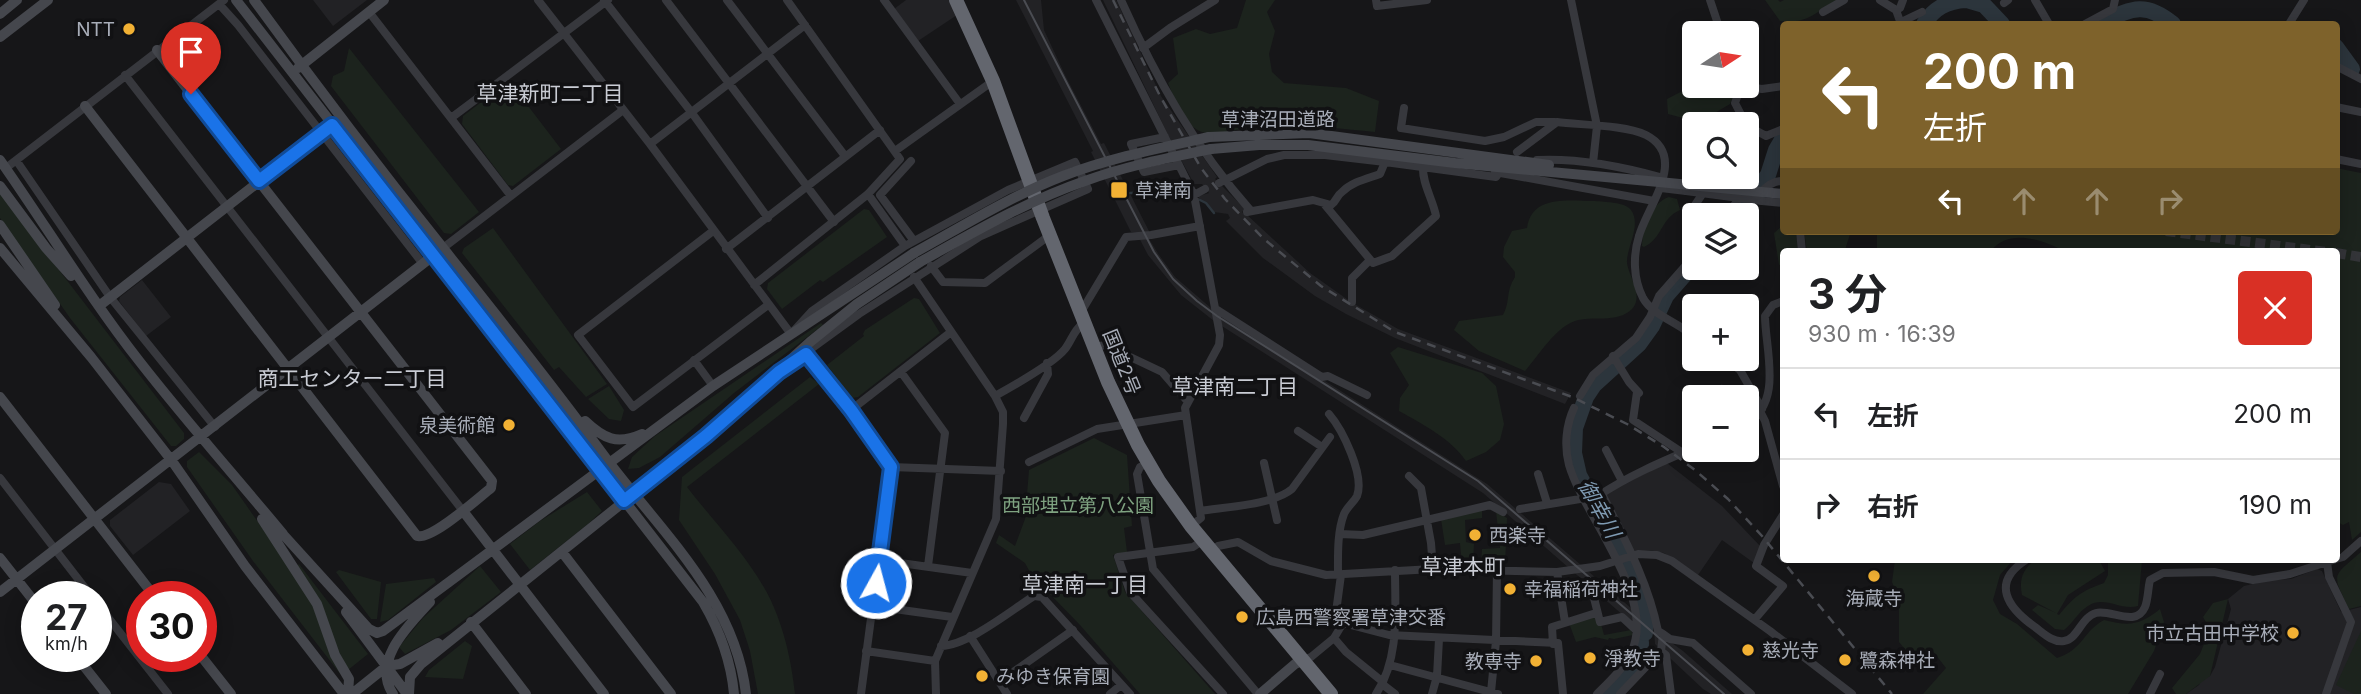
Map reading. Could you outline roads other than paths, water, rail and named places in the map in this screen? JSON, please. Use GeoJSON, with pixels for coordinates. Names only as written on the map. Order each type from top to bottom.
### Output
{"type":"FeatureCollection","features":[{"type":"Feature","properties":{"kind":"highway","name":"国道2号"},"geometry":{"type":"LineString","coordinates":[[956,0],[993,81],[1082,317],[1127,424],[1147,463],[1206,546],[1331,694]]}},
{"type":"Feature","properties":{"kind":"street"},"geometry":{"type":"LineString","coordinates":[[0,5],[7,0]]}},
{"type":"Feature","properties":{"kind":"street"},"geometry":{"type":"LineString","coordinates":[[0,14],[17,0]]}},
{"type":"Feature","properties":{"kind":"street"},"geometry":{"type":"LineString","coordinates":[[236,0],[332,125],[566,402],[717,604],[737,650],[746,694]]}},
{"type":"Feature","properties":{"kind":"street"},"geometry":{"type":"LineString","coordinates":[[254,0],[599,470],[710,614],[727,652],[734,694]]}},
{"type":"Feature","properties":{"kind":"street"},"geometry":{"type":"LineString","coordinates":[[292,73],[384,0]]}},
{"type":"Feature","properties":{"kind":"street"},"geometry":{"type":"LineString","coordinates":[[538,0],[650,144],[791,334]]}},
{"type":"Feature","properties":{"kind":"street"},"geometry":{"type":"LineString","coordinates":[[666,0],[834,222]]}},
{"type":"Feature","properties":{"kind":"street"},"geometry":{"type":"LineString","coordinates":[[727,0],[845,156]]}},
{"type":"Feature","properties":{"kind":"street"},"geometry":{"type":"LineString","coordinates":[[754,285],[868,194],[900,159],[787,0]]}},
{"type":"Feature","properties":{"kind":"street"},"geometry":{"type":"LineString","coordinates":[[884,0],[960,104]]}},
{"type":"Feature","properties":{"kind":"street"},"geometry":{"type":"LineString","coordinates":[[1096,0],[1194,195],[1216,309],[1219,345],[1185,408],[1201,518],[1191,526]]}},
{"type":"Feature","properties":{"kind":"street"},"geometry":{"type":"LineString","coordinates":[[1121,0],[1143,48],[1180,116],[1221,182],[1249,211],[1313,200],[1331,205],[1336,202],[1338,194],[1353,184],[1380,174],[1385,162]]}},
{"type":"Feature","properties":{"kind":"street"},"geometry":{"type":"LineString","coordinates":[[1143,48],[1215,0]]}},
{"type":"Feature","properties":{"kind":"street"},"geometry":{"type":"LineString","coordinates":[[1376,0],[1377,6],[1427,0]]}},
{"type":"Feature","properties":{"kind":"street"},"geometry":{"type":"LineString","coordinates":[[1571,0],[1597,126],[1593,163]]}},
{"type":"Feature","properties":{"kind":"street"},"geometry":{"type":"LineString","coordinates":[[1710,0],[1717,21]]}},
{"type":"Feature","properties":{"kind":"street"},"geometry":{"type":"LineString","coordinates":[[1823,12],[1844,0]]}},
{"type":"Feature","properties":{"kind":"street"},"geometry":{"type":"LineString","coordinates":[[1896,10],[1900,8],[1903,0]]}},
{"type":"Feature","properties":{"kind":"street"},"geometry":{"type":"LineString","coordinates":[[2035,0],[2047,21]]}},
{"type":"Feature","properties":{"kind":"street"},"geometry":{"type":"LineString","coordinates":[[2091,21],[2113,9],[2115,0]]}},
{"type":"Feature","properties":{"kind":"street"},"geometry":{"type":"LineString","coordinates":[[2291,21],[2304,0]]}},
{"type":"Feature","properties":{"kind":"street"},"geometry":{"type":"LineString","coordinates":[[451,118],[606,1],[768,218]]}},
{"type":"Feature","properties":{"kind":"street"},"geometry":{"type":"LineString","coordinates":[[1883,1],[1896,10],[1900,21]]}},
{"type":"Feature","properties":{"kind":"street"},"geometry":{"type":"LineString","coordinates":[[423,264],[222,2],[16,160],[3,164],[99,306],[201,438],[280,531],[374,632],[386,630],[713,386],[791,334],[918,257],[981,236],[1088,189],[1075,162],[1030,180],[962,213],[914,241]]}},
{"type":"Feature","properties":{"kind":"street"},"geometry":{"type":"LineString","coordinates":[[0,37],[43,4]]}},
{"type":"Feature","properties":{"kind":"street"},"geometry":{"type":"LineString","coordinates":[[0,44],[43,4]]}},
{"type":"Feature","properties":{"kind":"street"},"geometry":{"type":"LineString","coordinates":[[369,12],[511,196]]}},
{"type":"Feature","properties":{"kind":"street"},"geometry":{"type":"LineString","coordinates":[[1905,21],[1922,12]]}},
{"type":"Feature","properties":{"kind":"street"},"geometry":{"type":"LineString","coordinates":[[650,144],[805,25]]}},
{"type":"Feature","properties":{"kind":"street"},"geometry":{"type":"LineString","coordinates":[[85,106],[417,536],[426,537],[463,511],[491,488],[492,481],[158,50]]}},
{"type":"Feature","properties":{"kind":"street"},"geometry":{"type":"LineString","coordinates":[[2340,68],[2361,79]]}},
{"type":"Feature","properties":{"kind":"street"},"geometry":{"type":"LineString","coordinates":[[125,75],[604,694]]}},
{"type":"Feature","properties":{"kind":"street"},"geometry":{"type":"LineString","coordinates":[[895,151],[993,81]]}},
{"type":"Feature","properties":{"kind":"street"},"geometry":{"type":"LineString","coordinates":[[1759,89],[1780,86]]}},
{"type":"Feature","properties":{"kind":"street"},"geometry":{"type":"LineString","coordinates":[[1405,108],[1401,128],[1485,141],[1504,137],[1536,122],[1634,131],[1654,140],[1664,157],[1660,183],[1642,226],[1634,258],[1643,298],[1656,311],[1682,329]]}},
{"type":"Feature","properties":{"kind":"street"},"geometry":{"type":"LineString","coordinates":[[2340,108],[2361,113]]}},
{"type":"Feature","properties":{"kind":"street"},"geometry":{"type":"LineString","coordinates":[[0,592],[623,110]]}},
{"type":"Feature","properties":{"kind":"street"},"geometry":{"type":"LineString","coordinates":[[1520,156],[1556,122]]}},
{"type":"Feature","properties":{"kind":"street"},"geometry":{"type":"LineString","coordinates":[[99,306],[332,125]]}},
{"type":"Feature","properties":{"kind":"street"},"geometry":{"type":"LineString","coordinates":[[726,249],[880,130]]}},
{"type":"Feature","properties":{"kind":"street"},"geometry":{"type":"LineString","coordinates":[[1759,132],[1766,136],[1780,130]]}},
{"type":"Feature","properties":{"kind":"street","name":"草津沼田道路"},"geometry":{"type":"LineString","coordinates":[[918,257],[1008,201],[1062,177],[1143,152],[1209,136],[1309,133],[1520,156],[1660,183],[1780,194]]}},
{"type":"Feature","properties":{"kind":"street"},"geometry":{"type":"LineString","coordinates":[[1165,136],[1131,144],[1143,172],[1179,164]]}},
{"type":"Feature","properties":{"kind":"street","name":"草津沼田道路"},"geometry":{"type":"LineString","coordinates":[[918,257],[1062,189],[1110,173],[1211,149],[1308,145],[1455,163],[1621,177]]}},
{"type":"Feature","properties":{"kind":"street"},"geometry":{"type":"LineString","coordinates":[[1221,182],[1267,159],[1284,155],[1325,155],[1496,177],[1498,174]]}},
{"type":"Feature","properties":{"kind":"street"},"geometry":{"type":"LineString","coordinates":[[1520,156],[1565,158],[1626,168],[1686,191],[1780,203]]}},
{"type":"Feature","properties":{"kind":"street"},"geometry":{"type":"LineString","coordinates":[[16,160],[110,297],[215,427]]}},
{"type":"Feature","properties":{"kind":"street"},"geometry":{"type":"LineString","coordinates":[[2340,160],[2361,164]]}},
{"type":"Feature","properties":{"kind":"street"},"geometry":{"type":"LineString","coordinates":[[779,372],[914,277],[918,257],[914,241],[880,195],[911,161]]}},
{"type":"Feature","properties":{"kind":"street"},"geometry":{"type":"LineString","coordinates":[[1455,163],[1654,201]]}},
{"type":"Feature","properties":{"kind":"street"},"geometry":{"type":"LineString","coordinates":[[1325,205],[1373,263],[1392,256],[1436,216],[1422,175],[1423,167]]}},
{"type":"Feature","properties":{"kind":"street"},"geometry":{"type":"LineString","coordinates":[[1755,203],[1770,184],[1780,181]]}},
{"type":"Feature","properties":{"kind":"street"},"geometry":{"type":"LineString","coordinates":[[0,186],[46,248],[99,306]]}},
{"type":"Feature","properties":{"kind":"street"},"geometry":{"type":"LineString","coordinates":[[1194,195],[1205,189]]}},
{"type":"Feature","properties":{"kind":"street"},"geometry":{"type":"LineString","coordinates":[[868,194],[918,257],[943,282],[985,284],[1050,235]]}},
{"type":"Feature","properties":{"kind":"street"},"geometry":{"type":"LineString","coordinates":[[0,225],[91,356],[172,461],[245,566],[348,694]]}},
{"type":"Feature","properties":{"kind":"street"},"geometry":{"type":"LineString","coordinates":[[995,396],[1064,351],[1126,237],[1200,226]]}},
{"type":"Feature","properties":{"kind":"street"},"geometry":{"type":"LineString","coordinates":[[713,231],[578,335],[633,407],[768,304]]}},
{"type":"Feature","properties":{"kind":"street"},"geometry":{"type":"LineString","coordinates":[[1,253],[91,356]]}},
{"type":"Feature","properties":{"kind":"street"},"geometry":{"type":"LineString","coordinates":[[408,694],[410,677],[415,669],[706,436],[810,342],[918,257]]}},
{"type":"Feature","properties":{"kind":"street"},"geometry":{"type":"LineString","coordinates":[[1352,302],[1354,274],[1370,260]]}},
{"type":"Feature","properties":{"kind":"street"},"geometry":{"type":"LineString","coordinates":[[1580,396],[1588,380],[1616,360],[1636,338],[1656,311],[1659,296],[1682,270]]}},
{"type":"Feature","properties":{"kind":"street"},"geometry":{"type":"LineString","coordinates":[[914,277],[995,396],[1003,412],[996,519],[941,646],[936,661],[936,694]]}},
{"type":"Feature","properties":{"kind":"street"},"geometry":{"type":"LineString","coordinates":[[1761,410],[1769,391],[1770,378],[1765,316],[1780,302]]}},
{"type":"Feature","properties":{"kind":"street"},"geometry":{"type":"LineString","coordinates":[[1216,309],[1322,377],[1328,376],[1367,395]]}},
{"type":"Feature","properties":{"kind":"street"},"geometry":{"type":"LineString","coordinates":[[851,410],[951,332]]}},
{"type":"Feature","properties":{"kind":"street"},"geometry":{"type":"LineString","coordinates":[[1095,347],[1105,345],[1162,372],[1188,402]]}},
{"type":"Feature","properties":{"kind":"street"},"geometry":{"type":"LineString","coordinates":[[806,354],[851,410],[891,467],[861,694]]}},
{"type":"Feature","properties":{"kind":"street"},"geometry":{"type":"LineString","coordinates":[[694,360],[713,386]]}},
{"type":"Feature","properties":{"kind":"street"},"geometry":{"type":"LineString","coordinates":[[1616,360],[1640,393],[1633,420],[1682,452]]}},
{"type":"Feature","properties":{"kind":"street"},"geometry":{"type":"LineString","coordinates":[[1024,418],[1048,374],[1046,363]]}},
{"type":"Feature","properties":{"kind":"street"},"geometry":{"type":"LineString","coordinates":[[1741,371],[1761,410],[1780,475]]}},
{"type":"Feature","properties":{"kind":"street"},"geometry":{"type":"LineString","coordinates":[[901,372],[945,433],[928,566]]}},
{"type":"Feature","properties":{"kind":"street"},"geometry":{"type":"LineString","coordinates":[[0,397],[143,581]]}},
{"type":"Feature","properties":{"kind":"street"},"geometry":{"type":"LineString","coordinates":[[566,402],[596,431],[614,440],[625,441],[666,421]]}},
{"type":"Feature","properties":{"kind":"street"},"geometry":{"type":"LineString","coordinates":[[1574,408],[1567,428],[1567,455],[1571,472],[1619,561],[1635,611],[1635,642],[1628,660],[1597,694]]}},
{"type":"Feature","properties":{"kind":"street"},"geometry":{"type":"LineString","coordinates":[[1329,414],[1349,446],[1356,467],[1358,486],[1357,495],[1344,514],[1340,534],[1336,615],[1343,619],[1343,623]]}},
{"type":"Feature","properties":{"kind":"street"},"geometry":{"type":"LineString","coordinates":[[1029,462],[1097,429],[1186,415]]}},
{"type":"Feature","properties":{"kind":"street"},"geometry":{"type":"LineString","coordinates":[[1298,431],[1322,447]]}},
{"type":"Feature","properties":{"kind":"street"},"geometry":{"type":"LineString","coordinates":[[1200,511],[1272,499],[1292,489],[1330,437]]}},
{"type":"Feature","properties":{"kind":"street"},"geometry":{"type":"LineString","coordinates":[[1606,450],[1622,481]]}},
{"type":"Feature","properties":{"kind":"street"},"geometry":{"type":"LineString","coordinates":[[1520,509],[1601,494],[1622,481],[1682,453]]}},
{"type":"Feature","properties":{"kind":"street"},"geometry":{"type":"LineString","coordinates":[[1147,463],[1140,467],[1137,474],[1153,569],[1259,694],[1334,638],[1343,623]]}},
{"type":"Feature","properties":{"kind":"street"},"geometry":{"type":"LineString","coordinates":[[1264,463],[1277,520]]}},
{"type":"Feature","properties":{"kind":"street"},"geometry":{"type":"LineString","coordinates":[[891,467],[1001,471]]}},
{"type":"Feature","properties":{"kind":"street"},"geometry":{"type":"LineString","coordinates":[[1538,474],[1547,503]]}},
{"type":"Feature","properties":{"kind":"street"},"geometry":{"type":"LineString","coordinates":[[1409,476],[1421,488],[1433,569]]}},
{"type":"Feature","properties":{"kind":"street"},"geometry":{"type":"LineString","coordinates":[[0,478],[79,581]]}},
{"type":"Feature","properties":{"kind":"street"},"geometry":{"type":"LineString","coordinates":[[239,484],[313,596],[335,655],[349,679],[348,694]]}},
{"type":"Feature","properties":{"kind":"street"},"geometry":{"type":"LineString","coordinates":[[1601,494],[1632,556],[1654,613],[1658,631],[1670,639],[1693,643],[1751,694]]}},
{"type":"Feature","properties":{"kind":"street"},"geometry":{"type":"LineString","coordinates":[[1340,534],[1363,536],[1490,505],[1503,512]]}},
{"type":"Feature","properties":{"kind":"street"},"geometry":{"type":"LineString","coordinates":[[1755,619],[1783,586],[1756,566],[1780,520]]}},
{"type":"Feature","properties":{"kind":"street"},"geometry":{"type":"LineString","coordinates":[[280,531],[408,694]]}},
{"type":"Feature","properties":{"kind":"street"},"geometry":{"type":"LineString","coordinates":[[2340,558],[2361,541]]}},
{"type":"Feature","properties":{"kind":"street"},"geometry":{"type":"LineString","coordinates":[[1223,694],[1130,592],[1118,557],[1238,542],[1276,563],[1320,574],[1339,575],[1433,569],[1557,572],[1600,566],[1632,556],[1657,555],[1672,561],[1755,619],[1852,694]]}},
{"type":"Feature","properties":{"kind":"street"},"geometry":{"type":"LineString","coordinates":[[562,552],[671,694]]}},
{"type":"Feature","properties":{"kind":"street"},"geometry":{"type":"LineString","coordinates":[[0,558],[21,584]]}},
{"type":"Feature","properties":{"kind":"street"},"geometry":{"type":"LineString","coordinates":[[879,559],[972,573]]}},
{"type":"Feature","properties":{"kind":"street"},"geometry":{"type":"LineString","coordinates":[[2022,563],[2011,571],[2007,579],[2009,602],[2019,615],[2053,639],[2064,641],[2072,637],[2092,614],[2104,611],[2126,618],[2139,615],[2145,607],[2150,580],[2162,573],[2214,572],[2253,580],[2290,574],[2323,563]]}},
{"type":"Feature","properties":{"kind":"street"},"geometry":{"type":"LineString","coordinates":[[2326,694],[2351,622],[2329,577],[2331,563]]}},
{"type":"Feature","properties":{"kind":"street"},"geometry":{"type":"LineString","coordinates":[[1376,694],[1390,665],[1395,570]]}},
{"type":"Feature","properties":{"kind":"street"},"geometry":{"type":"LineString","coordinates":[[1390,665],[1437,677],[1468,690],[1495,693],[1497,570]]}},
{"type":"Feature","properties":{"kind":"street"},"geometry":{"type":"LineString","coordinates":[[1557,572],[1565,622]]}},
{"type":"Feature","properties":{"kind":"street"},"geometry":{"type":"LineString","coordinates":[[393,694],[386,683],[387,666],[395,645],[444,588]]}},
{"type":"Feature","properties":{"kind":"street"},"geometry":{"type":"LineString","coordinates":[[1592,590],[1600,622],[1622,617],[1636,630]]}},
{"type":"Feature","properties":{"kind":"street"},"geometry":{"type":"LineString","coordinates":[[941,646],[949,646],[970,636],[1034,596],[1042,597],[1130,694]]}},
{"type":"Feature","properties":{"kind":"street"},"geometry":{"type":"LineString","coordinates":[[873,606],[952,617]]}},
{"type":"Feature","properties":{"kind":"street"},"geometry":{"type":"LineString","coordinates":[[1553,644],[1552,627],[1596,613]]}},
{"type":"Feature","properties":{"kind":"street"},"geometry":{"type":"LineString","coordinates":[[112,623],[167,694]]}},
{"type":"Feature","properties":{"kind":"street"},"geometry":{"type":"LineString","coordinates":[[1343,623],[1393,635],[1559,643],[1563,694]]}},
{"type":"Feature","properties":{"kind":"street"},"geometry":{"type":"LineString","coordinates":[[348,694],[387,666],[408,660],[469,624]]}},
{"type":"Feature","properties":{"kind":"street"},"geometry":{"type":"LineString","coordinates":[[469,624],[526,694]]}},
{"type":"Feature","properties":{"kind":"street"},"geometry":{"type":"LineString","coordinates":[[999,682],[1073,631]]}},
{"type":"Feature","properties":{"kind":"street"},"geometry":{"type":"LineString","coordinates":[[1620,694],[1661,651],[1663,634]]}},
{"type":"Feature","properties":{"kind":"street"},"geometry":{"type":"LineString","coordinates":[[970,636],[1007,694]]}},
{"type":"Feature","properties":{"kind":"street"},"geometry":{"type":"LineString","coordinates":[[1334,638],[1346,652],[1395,694]]}},
{"type":"Feature","properties":{"kind":"street"},"geometry":{"type":"LineString","coordinates":[[1432,694],[1437,677],[1439,639]]}},
{"type":"Feature","properties":{"kind":"street"},"geometry":{"type":"LineString","coordinates":[[1661,651],[1666,655],[1671,676],[1671,694]]}},
{"type":"Feature","properties":{"kind":"street"},"geometry":{"type":"LineString","coordinates":[[866,652],[936,661]]}},
{"type":"Feature","properties":{"kind":"street"},"geometry":{"type":"LineString","coordinates":[[89,672],[106,694]]}},
{"type":"Feature","properties":{"kind":"street"},"geometry":{"type":"LineString","coordinates":[[214,672],[231,694]]}},
{"type":"Feature","properties":{"kind":"street"},"geometry":{"type":"LineString","coordinates":[[2150,694],[2160,674]]}},
{"type":"Feature","properties":{"kind":"street"},"geometry":{"type":"LineString","coordinates":[[1110,694],[1121,685]]}},
{"type":"Feature","properties":{"kind":"waterway","name":"御幸川"},"geometry":{"type":"LineString","coordinates":[[1926,21],[1942,6],[1966,0]]}},
{"type":"Feature","properties":{"kind":"waterway","name":"御幸川"},"geometry":{"type":"LineString","coordinates":[[1967,0],[1984,5],[1999,21]]}},
{"type":"Feature","properties":{"kind":"waterway","name":"御幸川"},"geometry":{"type":"LineString","coordinates":[[2105,21],[2137,9],[2154,12],[2169,21]]}},
{"type":"Feature","properties":{"kind":"waterway","name":"御幸川"},"geometry":{"type":"LineString","coordinates":[[2340,52],[2352,69]]}},
{"type":"Feature","properties":{"kind":"waterway","name":"御幸川"},"geometry":{"type":"LineString","coordinates":[[1746,203],[1768,175],[1780,143]]}},
{"type":"Feature","properties":{"kind":"waterway"},"geometry":{"type":"LineString","coordinates":[[1130,193],[1189,194]]}},
{"type":"Feature","properties":{"kind":"waterway"},"geometry":{"type":"LineString","coordinates":[[1200,200],[1214,213]]}},
{"type":"Feature","properties":{"kind":"waterway","name":"御幸川"},"geometry":{"type":"LineString","coordinates":[[1645,633],[1646,613],[1630,569],[1579,475],[1574,453],[1575,428],[1586,397],[1594,385],[1639,344],[1652,326],[1666,296],[1682,278]]}},
{"type":"Feature","properties":{"kind":"tunnel"},"geometry":{"type":"LineString","coordinates":[[2196,235],[2296,248]]}},
{"type":"Feature","properties":{"kind":"tunnel"},"geometry":{"type":"LineString","coordinates":[[2340,254],[2361,257]]}},
{"type":"Feature","properties":{"kind":"tram line"},"geometry":{"type":"LineString","coordinates":[[1024,0],[1154,252],[1173,279],[1217,316],[1478,481],[1724,694]]}},
{"type":"Feature","properties":{"kind":"railway"},"geometry":{"type":"LineString","coordinates":[[1113,0],[1160,96],[1201,168],[1225,199],[1264,239],[1321,286],[1395,332],[1572,397],[1627,424],[1695,470],[1728,499],[1780,558]]}},
{"type":"Feature","properties":{"kind":"railway"},"geometry":{"type":"LineString","coordinates":[[1784,563],[1892,694]]}},
{"type":"Feature","properties":{"kind":"place","name":"NTT"},"geometry":{"type":"Point","coordinates":[129,29]}},
{"type":"Feature","properties":{"kind":"place","name":"草津南"},"geometry":{"type":"Point","coordinates":[1119,190]}},
{"type":"Feature","properties":{"kind":"place","name":"泉美術館"},"geometry":{"type":"Point","coordinates":[509,425]}},
{"type":"Feature","properties":{"kind":"place","name":"西楽寺"},"geometry":{"type":"Point","coordinates":[1475,535]}},
{"type":"Feature","properties":{"kind":"place","name":"海蔵寺"},"geometry":{"type":"Point","coordinates":[1874,576]}},
{"type":"Feature","properties":{"kind":"place","name":"幸福稲荷神社"},"geometry":{"type":"Point","coordinates":[1510,589]}},
{"type":"Feature","properties":{"kind":"place","name":"広島西警察署草津交番"},"geometry":{"type":"Point","coordinates":[1242,617]}},
{"type":"Feature","properties":{"kind":"place","name":"市立古田中学校"},"geometry":{"type":"Point","coordinates":[2293,633]}},
{"type":"Feature","properties":{"kind":"place","name":"慈光寺"},"geometry":{"type":"Point","coordinates":[1748,650]}},
{"type":"Feature","properties":{"kind":"place","name":"淨教寺"},"geometry":{"type":"Point","coordinates":[1590,658]}},
{"type":"Feature","properties":{"kind":"place","name":"鷺森神社"},"geometry":{"type":"Point","coordinates":[1845,660]}},
{"type":"Feature","properties":{"kind":"place","name":"教専寺"},"geometry":{"type":"Point","coordinates":[1536,661]}},
{"type":"Feature","properties":{"kind":"place","name":"みゆき保育園"},"geometry":{"type":"Point","coordinates":[982,676]}},
{"type":"Feature","properties":{"kind":"district","name":"草津新町二丁目"},"geometry":{"type":"Point","coordinates":[550,94]}},
{"type":"Feature","properties":{"kind":"district","name":"商工センター二丁目"},"geometry":{"type":"Point","coordinates":[352,379]}},
{"type":"Feature","properties":{"kind":"district","name":"草津南二丁目"},"geometry":{"type":"Point","coordinates":[1235,387]}},
{"type":"Feature","properties":{"kind":"district","name":"草津本町"},"geometry":{"type":"Point","coordinates":[1463,567]}},
{"type":"Feature","properties":{"kind":"district","name":"草津南一丁目"},"geometry":{"type":"Point","coordinates":[1085,585]}},
{"type":"Feature","properties":{"kind":"park label","name":"西部埋立第八公園"},"geometry":{"type":"Point","coordinates":[1078,505]}}]}
